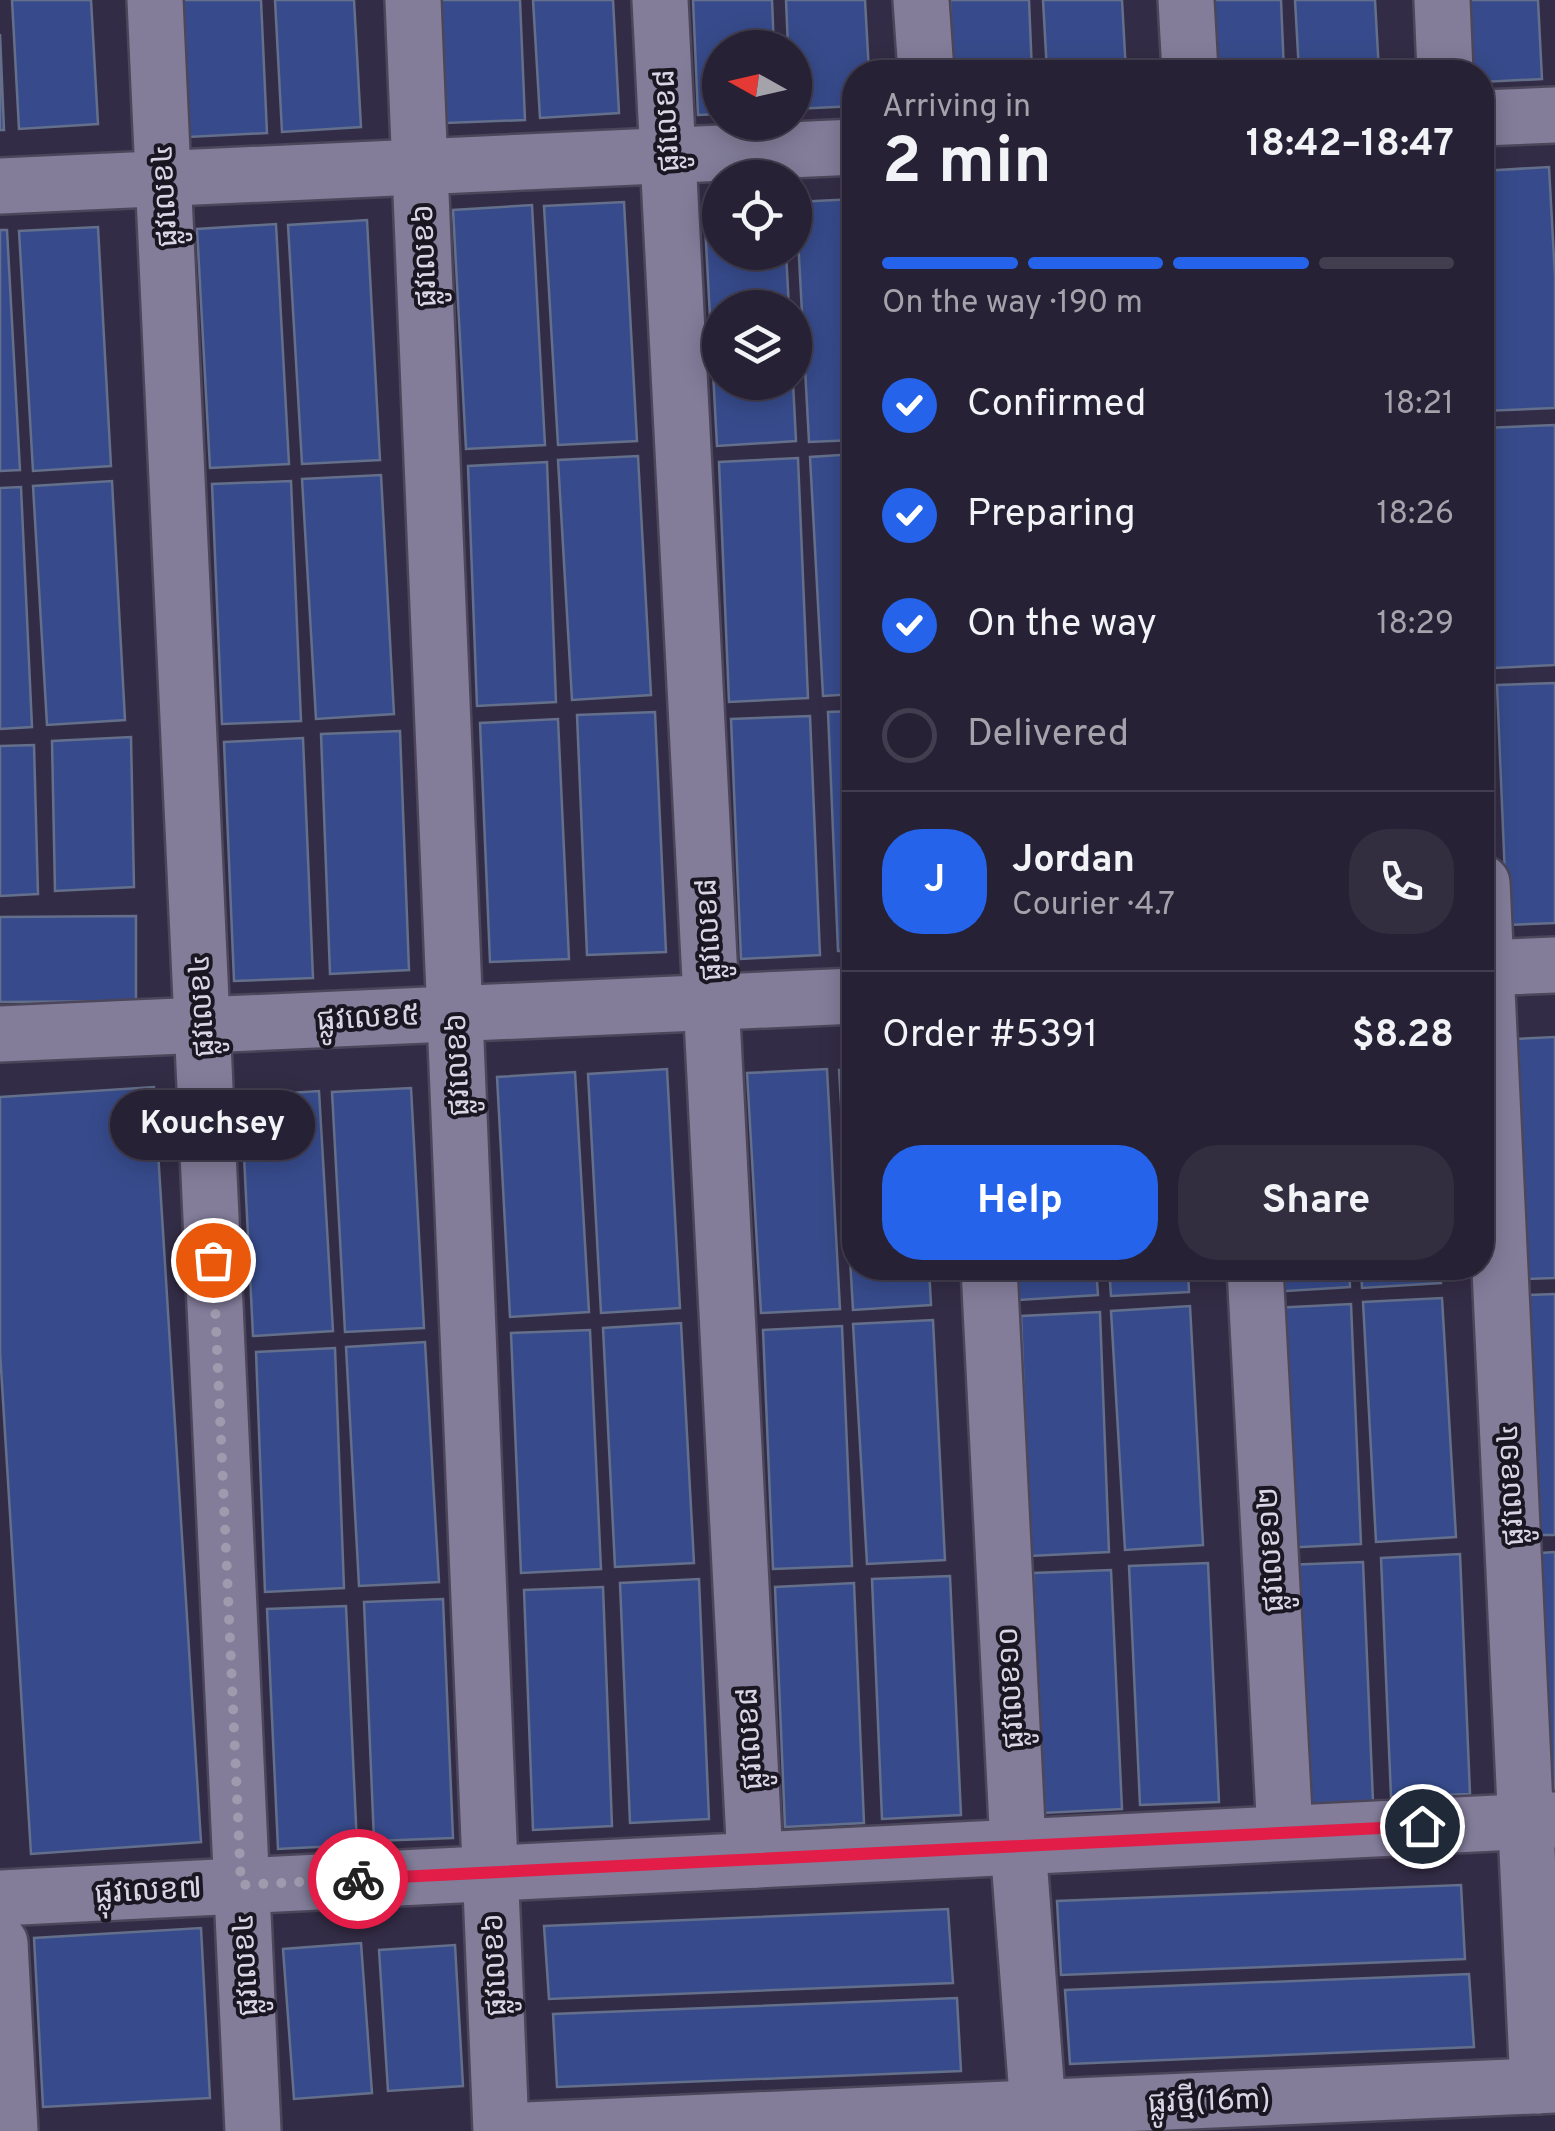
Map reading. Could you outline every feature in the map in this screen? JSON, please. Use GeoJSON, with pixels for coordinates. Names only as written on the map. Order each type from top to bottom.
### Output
{"type":"FeatureCollection","features":[{"type":"Feature","properties":{"kind":"street","name":"ផ្លូវលេខ៤"},"geometry":{"type":"LineString","coordinates":[[155,0],[252,2131]]}},
{"type":"Feature","properties":{"kind":"street","name":"ផ្លូវលេខ៦"},"geometry":{"type":"LineString","coordinates":[[413,0],[502,2131]]}},
{"type":"Feature","properties":{"kind":"street","name":"ផ្លូវលេខ៨"},"geometry":{"type":"LineString","coordinates":[[660,0],[755,1860]]}},
{"type":"Feature","properties":{"kind":"street"},"geometry":{"type":"LineString","coordinates":[[922,0],[925,60]]}},
{"type":"Feature","properties":{"kind":"street"},"geometry":{"type":"LineString","coordinates":[[1186,0],[1189,60]]}},
{"type":"Feature","properties":{"kind":"street"},"geometry":{"type":"LineString","coordinates":[[1442,0],[1444,60]]}},
{"type":"Feature","properties":{"kind":"street"},"geometry":{"type":"LineString","coordinates":[[1494,118],[1555,115]]}},
{"type":"Feature","properties":{"kind":"street"},"geometry":{"type":"LineString","coordinates":[[0,186],[842,148]]}},
{"type":"Feature","properties":{"kind":"street"},"geometry":{"type":"LineString","coordinates":[[1494,968],[1555,965]]}},
{"type":"Feature","properties":{"kind":"street","name":"ផ្លូវលេខ៥"},"geometry":{"type":"LineString","coordinates":[[0,1034],[842,997]]}},
{"type":"Feature","properties":{"kind":"street","name":"ផ្លូវលេខ១៤"},"geometry":{"type":"LineString","coordinates":[[1494,1120],[1540,1820],[1546,2086]]}},
{"type":"Feature","properties":{"kind":"street","name":"ផ្លូវលេខ១០"},"geometry":{"type":"LineString","coordinates":[[989,1280],[1018,1846],[1038,2108]]}},
{"type":"Feature","properties":{"kind":"street","name":"ផ្លូវលេខ១២"},"geometry":{"type":"LineString","coordinates":[[1256,1280],[1285,1833]]}},
{"type":"Feature","properties":{"kind":"street","name":"ផ្លុវលេខ៧"},"geometry":{"type":"LineString","coordinates":[[0,1898],[1540,1820]]}},
{"type":"Feature","properties":{"kind":"street"},"geometry":{"type":"LineString","coordinates":[[0,1943],[10,2131]]}},
{"type":"Feature","properties":{"kind":"street","name":"ផ្លូវថ្មី(16m)"},"geometry":{"type":"LineString","coordinates":[[502,2131],[1546,2086]]}},
{"type":"Feature","properties":{"kind":"building"},"geometry":{"type":"Polygon","coordinates":[[[12,0],[91,0],[98,124],[19,129],[12,0]]]}},
{"type":"Feature","properties":{"kind":"building"},"geometry":{"type":"Polygon","coordinates":[[[183,0],[261,0],[267,133],[188,137],[183,0]]]}},
{"type":"Feature","properties":{"kind":"building"},"geometry":{"type":"Polygon","coordinates":[[[275,0],[354,0],[361,127],[282,132],[275,0]]]}},
{"type":"Feature","properties":{"kind":"building"},"geometry":{"type":"Polygon","coordinates":[[[441,0],[520,0],[525,120],[446,123],[441,0]]]}},
{"type":"Feature","properties":{"kind":"building"},"geometry":{"type":"Polygon","coordinates":[[[533,0],[613,0],[619,113],[540,118],[533,0]]]}},
{"type":"Feature","properties":{"kind":"building"},"geometry":{"type":"Polygon","coordinates":[[[693,0],[772,0],[773,30],[702,30],[702,115],[698,115],[693,0]]]}},
{"type":"Feature","properties":{"kind":"building"},"geometry":{"type":"Polygon","coordinates":[[[786,0],[865,0],[868,60],[842,60],[842,107],[812,108],[812,30],[787,30],[786,0]]]}},
{"type":"Feature","properties":{"kind":"building"},"geometry":{"type":"Polygon","coordinates":[[[950,0],[1029,0],[1032,60],[952,60],[950,0]]]}},
{"type":"Feature","properties":{"kind":"building"},"geometry":{"type":"Polygon","coordinates":[[[1043,0],[1122,0],[1125,60],[1046,60],[1043,0]]]}},
{"type":"Feature","properties":{"kind":"building"},"geometry":{"type":"Polygon","coordinates":[[[1202,0],[1281,0],[1284,60],[1204,60],[1202,0]]]}},
{"type":"Feature","properties":{"kind":"building"},"geometry":{"type":"Polygon","coordinates":[[[1295,0],[1375,0],[1378,60],[1298,60],[1295,0]]]}},
{"type":"Feature","properties":{"kind":"building"},"geometry":{"type":"Polygon","coordinates":[[[1459,0],[1538,0],[1542,79],[1494,81],[1494,60],[1462,60],[1459,0]]]}},
{"type":"Feature","properties":{"kind":"building"},"geometry":{"type":"Polygon","coordinates":[[[0,34],[4,130],[0,130],[0,34]]]}},
{"type":"Feature","properties":{"kind":"building"},"geometry":{"type":"Polygon","coordinates":[[[1549,167],[1555,276],[1555,408],[1494,411],[1494,170],[1549,167]]]}},
{"type":"Feature","properties":{"kind":"building"},"geometry":{"type":"Polygon","coordinates":[[[842,200],[842,441],[809,442],[807,400],[812,400],[812,290],[801,290],[800,270],[812,270],[812,201],[842,200]]]}},
{"type":"Feature","properties":{"kind":"building"},"geometry":{"type":"Polygon","coordinates":[[[624,202],[637,441],[558,445],[544,206],[624,202]]]}},
{"type":"Feature","properties":{"kind":"building"},"geometry":{"type":"Polygon","coordinates":[[[532,205],[545,445],[466,449],[453,210],[532,205]]]}},
{"type":"Feature","properties":{"kind":"building"},"geometry":{"type":"Polygon","coordinates":[[[367,220],[380,460],[302,464],[288,225],[367,220]]]}},
{"type":"Feature","properties":{"kind":"building"},"geometry":{"type":"Polygon","coordinates":[[[276,224],[289,464],[210,468],[197,229],[276,224]]]}},
{"type":"Feature","properties":{"kind":"building"},"geometry":{"type":"Polygon","coordinates":[[[98,227],[111,466],[33,471],[19,231],[98,227]]]}},
{"type":"Feature","properties":{"kind":"building"},"geometry":{"type":"Polygon","coordinates":[[[0,230],[7,230],[20,470],[0,471],[0,230]]]}},
{"type":"Feature","properties":{"kind":"building"},"geometry":{"type":"Polygon","coordinates":[[[707,270],[787,270],[788,290],[709,290],[707,270]]]}},
{"type":"Feature","properties":{"kind":"building"},"geometry":{"type":"Polygon","coordinates":[[[715,400],[794,400],[796,441],[717,446],[715,400]]]}},
{"type":"Feature","properties":{"kind":"building"},"geometry":{"type":"Polygon","coordinates":[[[1555,425],[1555,665],[1495,668],[1494,428],[1555,425]]]}},
{"type":"Feature","properties":{"kind":"building"},"geometry":{"type":"Polygon","coordinates":[[[842,455],[842,695],[823,696],[810,457],[842,455]]]}},
{"type":"Feature","properties":{"kind":"building"},"geometry":{"type":"Polygon","coordinates":[[[638,456],[651,695],[572,700],[558,460],[638,456]]]}},
{"type":"Feature","properties":{"kind":"building"},"geometry":{"type":"Polygon","coordinates":[[[798,458],[808,698],[729,702],[719,462],[798,458]]]}},
{"type":"Feature","properties":{"kind":"building"},"geometry":{"type":"Polygon","coordinates":[[[547,462],[556,702],[477,706],[468,466],[547,462]]]}},
{"type":"Feature","properties":{"kind":"building"},"geometry":{"type":"Polygon","coordinates":[[[381,475],[394,714],[316,719],[302,479],[381,475]]]}},
{"type":"Feature","properties":{"kind":"building"},"geometry":{"type":"Polygon","coordinates":[[[112,481],[125,720],[47,725],[33,486],[112,481]]]}},
{"type":"Feature","properties":{"kind":"building"},"geometry":{"type":"Polygon","coordinates":[[[291,481],[301,721],[222,724],[212,484],[291,481]]]}},
{"type":"Feature","properties":{"kind":"building"},"geometry":{"type":"Polygon","coordinates":[[[21,487],[32,727],[0,729],[0,488],[21,487]]]}},
{"type":"Feature","properties":{"kind":"building"},"geometry":{"type":"Polygon","coordinates":[[[1555,683],[1555,923],[1507,925],[1497,685],[1555,683]]]}},
{"type":"Feature","properties":{"kind":"building"},"geometry":{"type":"Polygon","coordinates":[[[842,711],[842,951],[838,951],[828,712],[842,711]]]}},
{"type":"Feature","properties":{"kind":"building"},"geometry":{"type":"Polygon","coordinates":[[[655,712],[666,952],[587,955],[577,715],[655,712]]]}},
{"type":"Feature","properties":{"kind":"building"},"geometry":{"type":"Polygon","coordinates":[[[810,716],[820,955],[741,959],[731,719],[810,716]]]}},
{"type":"Feature","properties":{"kind":"building"},"geometry":{"type":"Polygon","coordinates":[[[558,719],[569,959],[490,962],[480,723],[558,719]]]}},
{"type":"Feature","properties":{"kind":"building"},"geometry":{"type":"Polygon","coordinates":[[[400,731],[409,970],[330,974],[321,734],[400,731]]]}},
{"type":"Feature","properties":{"kind":"building"},"geometry":{"type":"Polygon","coordinates":[[[131,737],[134,887],[55,891],[52,741],[131,737]]]}},
{"type":"Feature","properties":{"kind":"building"},"geometry":{"type":"Polygon","coordinates":[[[303,738],[313,978],[234,981],[224,742],[303,738]]]}},
{"type":"Feature","properties":{"kind":"building"},"geometry":{"type":"Polygon","coordinates":[[[34,745],[38,894],[0,896],[0,746],[34,745]]]}},
{"type":"Feature","properties":{"kind":"building"},"geometry":{"type":"Polygon","coordinates":[[[136,916],[136,1001],[0,1002],[0,917],[136,916]]]}},
{"type":"Feature","properties":{"kind":"building"},"geometry":{"type":"Polygon","coordinates":[[[1555,1037],[1555,1278],[1527,1279],[1513,1039],[1555,1037]]]}},
{"type":"Feature","properties":{"kind":"building"},"geometry":{"type":"Polygon","coordinates":[[[667,1069],[680,1308],[601,1313],[588,1074],[667,1069]]]}},
{"type":"Feature","properties":{"kind":"building"},"geometry":{"type":"Polygon","coordinates":[[[827,1069],[840,1309],[761,1313],[747,1073],[827,1069]]]}},
{"type":"Feature","properties":{"kind":"building"},"geometry":{"type":"Polygon","coordinates":[[[839,1070],[842,1070],[842,1121],[839,1070]]]}},
{"type":"Feature","properties":{"kind":"building"},"geometry":{"type":"Polygon","coordinates":[[[575,1072],[589,1312],[510,1317],[497,1077],[575,1072]]]}},
{"type":"Feature","properties":{"kind":"building"},"geometry":{"type":"Polygon","coordinates":[[[154,1087],[201,1842],[31,1854],[0,1352],[0,1097],[154,1087]]]}},
{"type":"Feature","properties":{"kind":"building"},"geometry":{"type":"Polygon","coordinates":[[[411,1088],[424,1328],[345,1332],[332,1092],[411,1088]]]}},
{"type":"Feature","properties":{"kind":"building"},"geometry":{"type":"Polygon","coordinates":[[[319,1091],[333,1331],[253,1336],[241,1096],[319,1091]]]}},
{"type":"Feature","properties":{"kind":"building"},"geometry":{"type":"Polygon","coordinates":[[[851,1280],[930,1280],[931,1305],[853,1310],[851,1280]]]}},
{"type":"Feature","properties":{"kind":"building"},"geometry":{"type":"Polygon","coordinates":[[[1018,1280],[1097,1280],[1098,1295],[1019,1300],[1018,1280]]]}},
{"type":"Feature","properties":{"kind":"building"},"geometry":{"type":"Polygon","coordinates":[[[1110,1280],[1188,1280],[1189,1292],[1111,1296],[1110,1280]]]}},
{"type":"Feature","properties":{"kind":"building"},"geometry":{"type":"Polygon","coordinates":[[[1270,1280],[1350,1280],[1350,1287],[1270,1292],[1270,1280]]]}},
{"type":"Feature","properties":{"kind":"building"},"geometry":{"type":"Polygon","coordinates":[[[1362,1280],[1441,1280],[1441,1283],[1362,1288],[1362,1280]]]}},
{"type":"Feature","properties":{"kind":"building"},"geometry":{"type":"Polygon","coordinates":[[[1555,1294],[1555,1535],[1538,1535],[1529,1295],[1555,1294]]]}},
{"type":"Feature","properties":{"kind":"building"},"geometry":{"type":"Polygon","coordinates":[[[1442,1298],[1456,1537],[1376,1542],[1363,1302],[1442,1298]]]}},
{"type":"Feature","properties":{"kind":"building"},"geometry":{"type":"Polygon","coordinates":[[[1351,1304],[1361,1544],[1282,1548],[1273,1308],[1351,1304]]]}},
{"type":"Feature","properties":{"kind":"building"},"geometry":{"type":"Polygon","coordinates":[[[1190,1306],[1203,1545],[1125,1550],[1111,1311],[1190,1306]]]}},
{"type":"Feature","properties":{"kind":"building"},"geometry":{"type":"Polygon","coordinates":[[[1100,1312],[1109,1552],[1030,1556],[1021,1316],[1100,1312]]]}},
{"type":"Feature","properties":{"kind":"building"},"geometry":{"type":"Polygon","coordinates":[[[933,1320],[945,1560],[867,1564],[853,1324],[933,1320]]]}},
{"type":"Feature","properties":{"kind":"building"},"geometry":{"type":"Polygon","coordinates":[[[681,1323],[694,1563],[615,1567],[603,1328],[681,1323]]]}},
{"type":"Feature","properties":{"kind":"building"},"geometry":{"type":"Polygon","coordinates":[[[842,1326],[852,1566],[773,1569],[763,1330],[842,1326]]]}},
{"type":"Feature","properties":{"kind":"building"},"geometry":{"type":"Polygon","coordinates":[[[590,1330],[601,1569],[521,1573],[511,1333],[590,1330]]]}},
{"type":"Feature","properties":{"kind":"building"},"geometry":{"type":"Polygon","coordinates":[[[425,1342],[439,1582],[359,1586],[346,1347],[425,1342]]]}},
{"type":"Feature","properties":{"kind":"building"},"geometry":{"type":"Polygon","coordinates":[[[335,1348],[344,1588],[265,1592],[256,1352],[335,1348]]]}},
{"type":"Feature","properties":{"kind":"building"},"geometry":{"type":"Polygon","coordinates":[[[1555,1552],[1555,1792],[1551,1792],[1541,1553],[1555,1552]]]}},
{"type":"Feature","properties":{"kind":"building"},"geometry":{"type":"Polygon","coordinates":[[[1460,1554],[1470,1794],[1391,1797],[1381,1558],[1460,1554]]]}},
{"type":"Feature","properties":{"kind":"building"},"geometry":{"type":"Polygon","coordinates":[[[1363,1562],[1373,1801],[1295,1805],[1284,1565],[1363,1562]]]}},
{"type":"Feature","properties":{"kind":"building"},"geometry":{"type":"Polygon","coordinates":[[[1208,1563],[1219,1802],[1140,1805],[1129,1566],[1208,1563]]]}},
{"type":"Feature","properties":{"kind":"building"},"geometry":{"type":"Polygon","coordinates":[[[1111,1570],[1122,1809],[1043,1813],[1033,1573],[1111,1570]]]}},
{"type":"Feature","properties":{"kind":"building"},"geometry":{"type":"Polygon","coordinates":[[[950,1576],[961,1815],[882,1819],[872,1579],[950,1576]]]}},
{"type":"Feature","properties":{"kind":"building"},"geometry":{"type":"Polygon","coordinates":[[[699,1579],[709,1819],[630,1823],[620,1583],[699,1579]]]}},
{"type":"Feature","properties":{"kind":"building"},"geometry":{"type":"Polygon","coordinates":[[[854,1583],[864,1823],[785,1827],[775,1587],[854,1583]]]}},
{"type":"Feature","properties":{"kind":"building"},"geometry":{"type":"Polygon","coordinates":[[[603,1587],[612,1826],[533,1830],[524,1590],[603,1587]]]}},
{"type":"Feature","properties":{"kind":"building"},"geometry":{"type":"Polygon","coordinates":[[[443,1599],[453,1838],[374,1841],[364,1602],[443,1599]]]}},
{"type":"Feature","properties":{"kind":"building"},"geometry":{"type":"Polygon","coordinates":[[[346,1606],[357,1845],[278,1849],[267,1609],[346,1606]]]}},
{"type":"Feature","properties":{"kind":"building"},"geometry":{"type":"Polygon","coordinates":[[[1461,1885],[1465,1959],[1061,1975],[1057,1901],[1461,1885]]]}},
{"type":"Feature","properties":{"kind":"building"},"geometry":{"type":"Polygon","coordinates":[[[948,1909],[953,1983],[549,1999],[544,1926],[948,1909]]]}},
{"type":"Feature","properties":{"kind":"building"},"geometry":{"type":"Polygon","coordinates":[[[201,1928],[210,2098],[43,2107],[34,1938],[201,1928]]]}},
{"type":"Feature","properties":{"kind":"building"},"geometry":{"type":"Polygon","coordinates":[[[361,1943],[372,2093],[294,2099],[283,1949],[361,1943]]]}},
{"type":"Feature","properties":{"kind":"building"},"geometry":{"type":"Polygon","coordinates":[[[455,1945],[463,2086],[388,2091],[379,1950],[455,1945]]]}},
{"type":"Feature","properties":{"kind":"building"},"geometry":{"type":"Polygon","coordinates":[[[1469,1974],[1474,2047],[1070,2064],[1065,1990],[1469,1974]]]}},
{"type":"Feature","properties":{"kind":"building"},"geometry":{"type":"Polygon","coordinates":[[[957,1998],[961,2071],[557,2087],[553,2014],[957,1998]]]}},
{"type":"Feature","properties":{"kind":"way so far"},"geometry":{"type":"LineString","coordinates":[[213,1260],[241,1885],[358,1879]]}},
{"type":"Feature","properties":{"kind":"place","name":"Kouchsey"},"geometry":{"type":"Point","coordinates":[213,1260]}},
{"type":"Feature","properties":{"kind":"route"},"geometry":{"type":"LineString","coordinates":[[358,1879],[1422,1826]]}}]}
